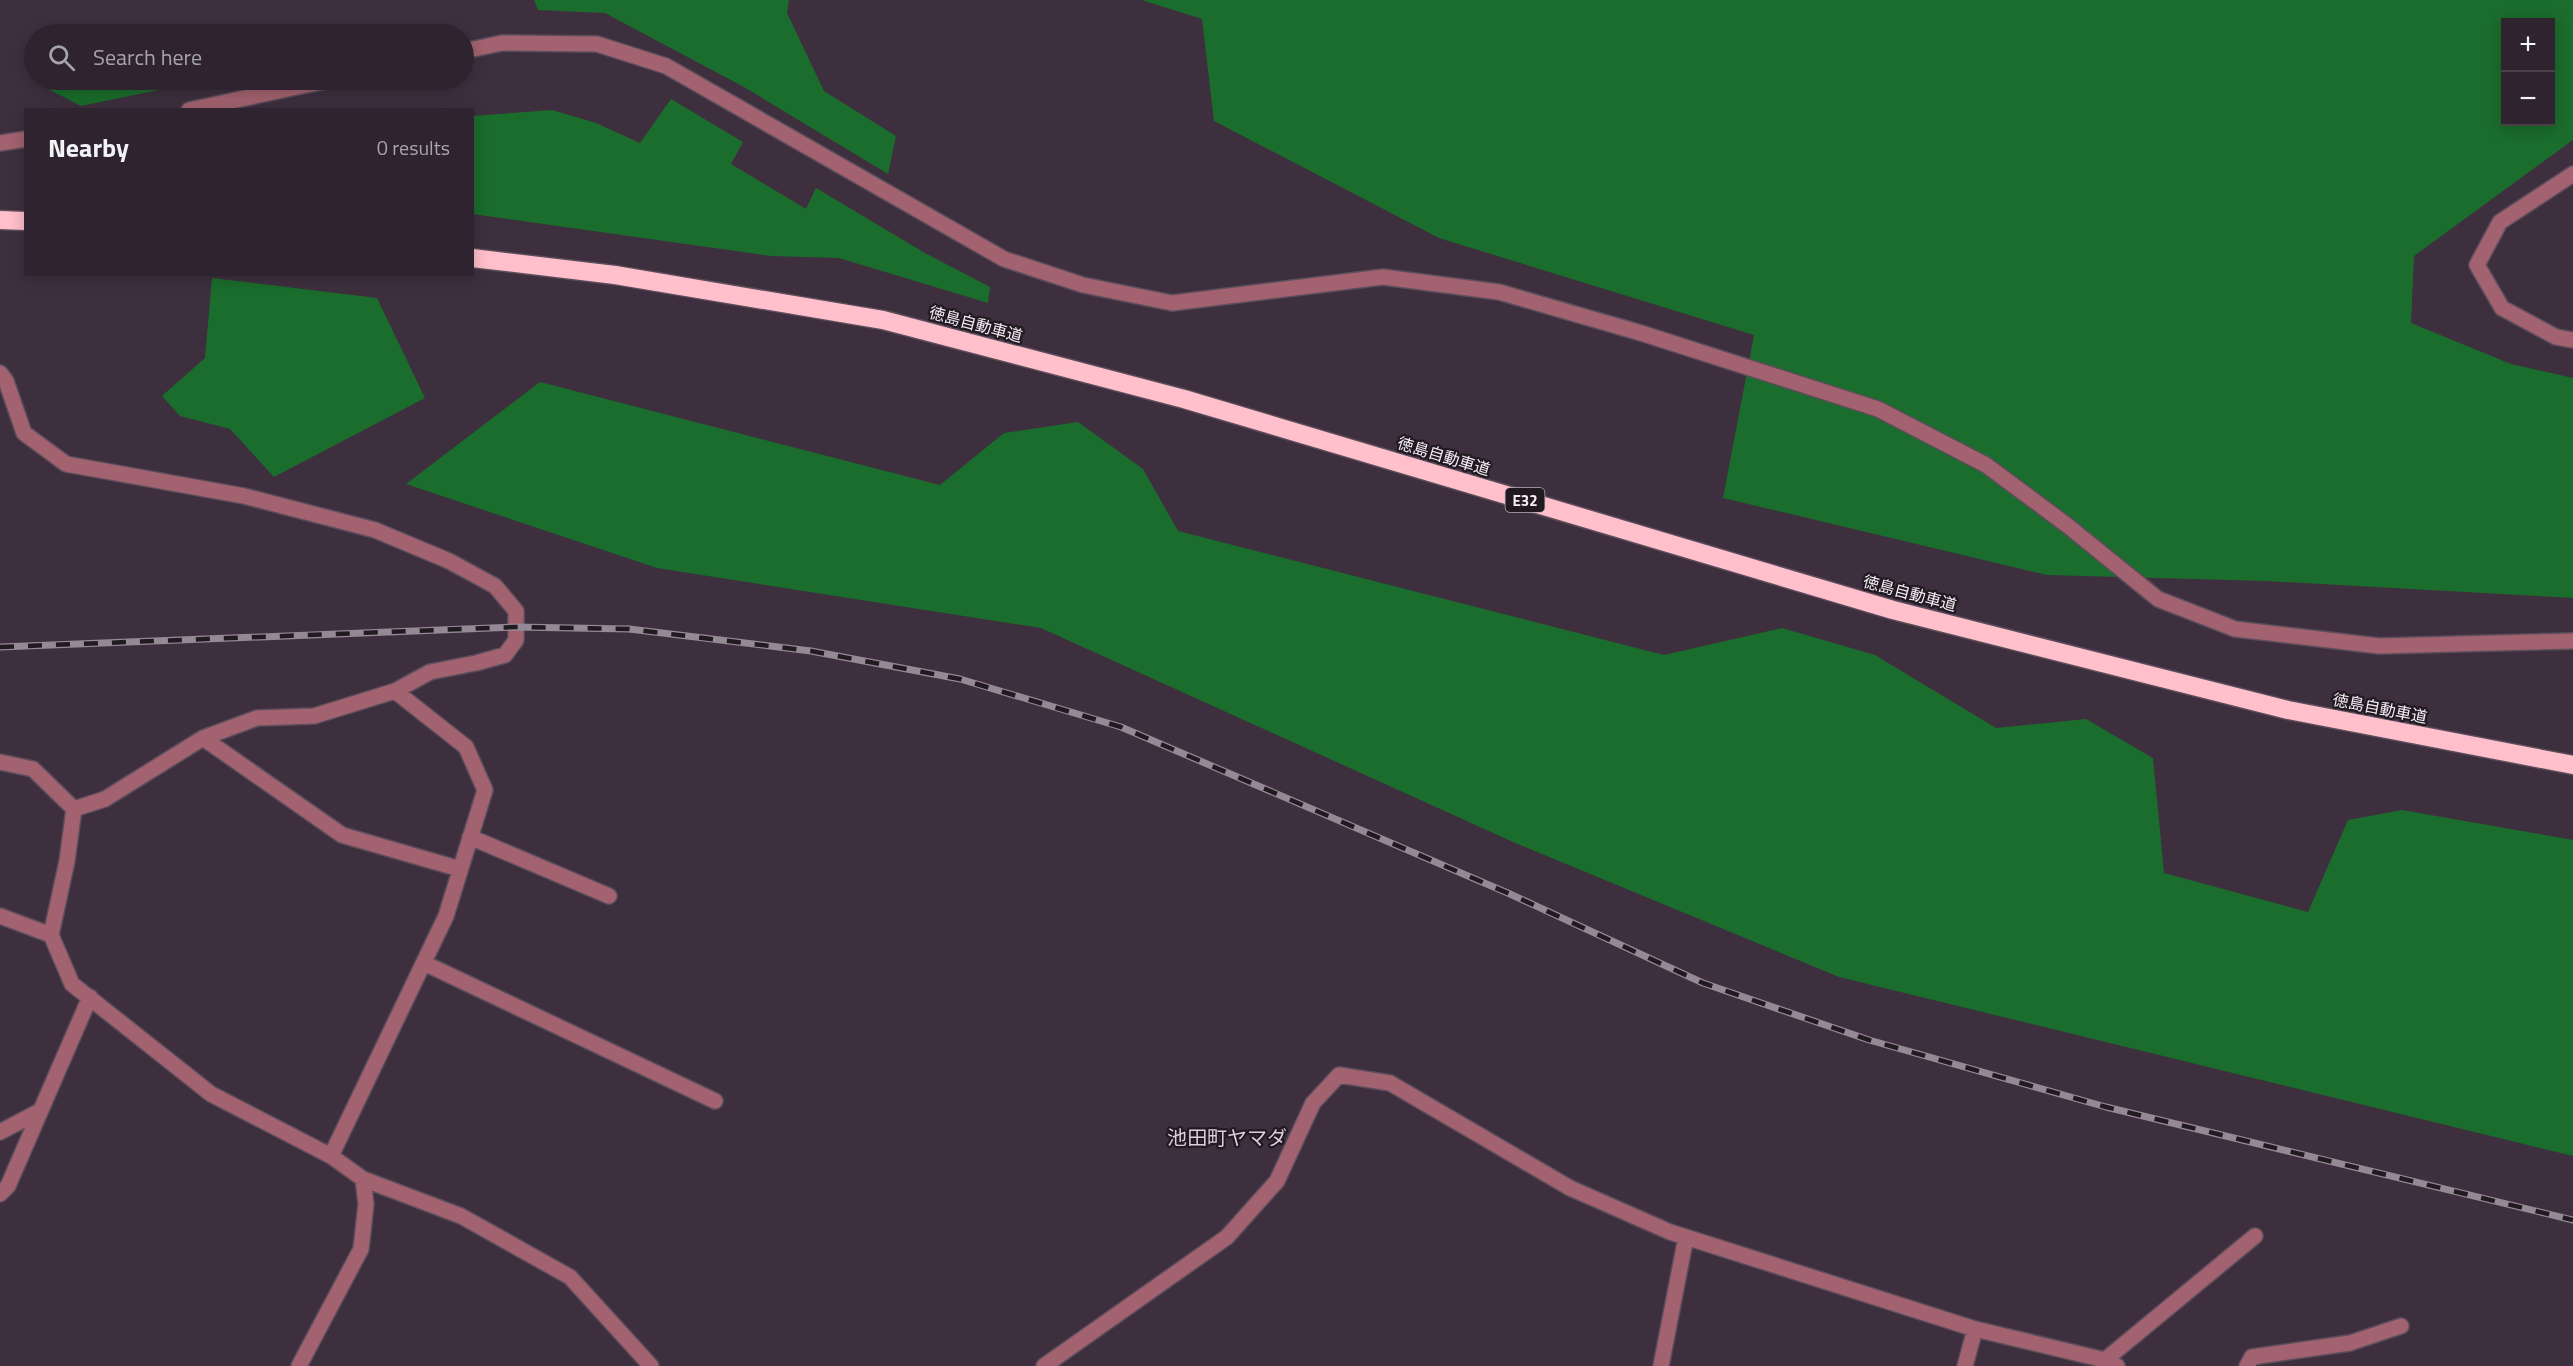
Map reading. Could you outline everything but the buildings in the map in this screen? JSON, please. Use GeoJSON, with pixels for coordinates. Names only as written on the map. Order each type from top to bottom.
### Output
{"type":"FeatureCollection","features":[{"type":"Feature","properties":{"kind":"highway"},"geometry":{"type":"LineString","coordinates":[[0,220],[24,221]]}},
{"type":"Feature","properties":{"kind":"highway","name":"徳島自動車道"},"geometry":{"type":"LineString","coordinates":[[474,258],[615,275],[883,320],[1196,402],[1893,610],[2288,710],[2573,765]]}},
{"type":"Feature","properties":{"kind":"street"},"geometry":{"type":"LineString","coordinates":[[474,49],[502,43],[597,44],[666,66],[1004,259],[1083,285],[1172,303],[1383,278],[1499,292],[1641,333],[1878,409],[1986,465],[2068,526],[2158,599],[2235,629],[2379,646],[2573,641]]}},
{"type":"Feature","properties":{"kind":"street"},"geometry":{"type":"LineString","coordinates":[[198,108],[283,90]]}},
{"type":"Feature","properties":{"kind":"street"},"geometry":{"type":"LineString","coordinates":[[0,142],[24,139]]}},
{"type":"Feature","properties":{"kind":"street"},"geometry":{"type":"LineString","coordinates":[[2573,174],[2500,222],[2477,265],[2502,308],[2556,337],[2573,340]]}},
{"type":"Feature","properties":{"kind":"street"},"geometry":{"type":"LineString","coordinates":[[0,373],[6,381],[24,433],[66,464],[244,496],[375,530],[449,561],[495,586],[516,611],[516,640],[505,655],[430,672],[395,691],[314,716],[257,718],[203,738],[105,799],[74,809]]}},
{"type":"Feature","properties":{"kind":"street"},"geometry":{"type":"LineString","coordinates":[[330,1156],[446,916],[485,790],[466,747],[395,691]]}},
{"type":"Feature","properties":{"kind":"street"},"geometry":{"type":"LineString","coordinates":[[203,738],[342,834],[460,869]]}},
{"type":"Feature","properties":{"kind":"street"},"geometry":{"type":"LineString","coordinates":[[0,762],[33,769],[74,809]]}},
{"type":"Feature","properties":{"kind":"street"},"geometry":{"type":"LineString","coordinates":[[74,809],[67,861],[51,935],[72,984],[211,1094],[330,1156],[363,1179],[461,1216],[570,1277],[651,1366]]}},
{"type":"Feature","properties":{"kind":"street"},"geometry":{"type":"LineString","coordinates":[[470,837],[609,896]]}},
{"type":"Feature","properties":{"kind":"street"},"geometry":{"type":"LineString","coordinates":[[0,916],[51,935]]}},
{"type":"Feature","properties":{"kind":"street"},"geometry":{"type":"LineString","coordinates":[[424,963],[715,1101]]}},
{"type":"Feature","properties":{"kind":"street"},"geometry":{"type":"LineString","coordinates":[[0,1194],[8,1186],[90,998]]}},
{"type":"Feature","properties":{"kind":"street"},"geometry":{"type":"LineString","coordinates":[[1044,1366],[1227,1237],[1277,1181],[1313,1103],[1339,1075],[1390,1083],[1570,1188],[1686,1238],[1975,1329],[2111,1363],[2255,1236]]}},
{"type":"Feature","properties":{"kind":"street"},"geometry":{"type":"LineString","coordinates":[[0,1132],[40,1111]]}},
{"type":"Feature","properties":{"kind":"street"},"geometry":{"type":"LineString","coordinates":[[299,1366],[361,1249],[366,1204],[363,1179]]}},
{"type":"Feature","properties":{"kind":"street"},"geometry":{"type":"LineString","coordinates":[[1661,1366],[1686,1238]]}},
{"type":"Feature","properties":{"kind":"street"},"geometry":{"type":"LineString","coordinates":[[2247,1366],[2252,1357],[2350,1343],[2401,1326]]}},
{"type":"Feature","properties":{"kind":"street"},"geometry":{"type":"LineString","coordinates":[[1965,1366],[1975,1329]]}},
{"type":"Feature","properties":{"kind":"green space"},"geometry":{"type":"Polygon","coordinates":[[[534,0],[789,0],[787,13],[824,91],[896,136],[888,174],[744,87],[605,13],[538,10],[534,0]]]}},
{"type":"Feature","properties":{"kind":"green space"},"geometry":{"type":"Polygon","coordinates":[[[1142,0],[2573,0],[2573,140],[2414,256],[2411,323],[2511,364],[2573,378],[2573,598],[2266,581],[2047,575],[1723,498],[1754,335],[1439,238],[1214,121],[1202,19],[1142,0]]]}},
{"type":"Feature","properties":{"kind":"green space"},"geometry":{"type":"Polygon","coordinates":[[[50,90],[159,90],[81,106],[50,90]]]}},
{"type":"Feature","properties":{"kind":"green space"},"geometry":{"type":"Polygon","coordinates":[[[671,99],[743,142],[731,164],[806,209],[816,188],[925,253],[990,287],[988,303],[839,258],[771,256],[474,214],[474,116],[552,110],[596,123],[640,143],[671,99]]]}},
{"type":"Feature","properties":{"kind":"green space"},"geometry":{"type":"Polygon","coordinates":[[[212,278],[377,298],[425,398],[274,477],[230,429],[180,416],[162,396],[205,358],[212,278]]]}},
{"type":"Feature","properties":{"kind":"green space"},"geometry":{"type":"Polygon","coordinates":[[[540,382],[940,485],[1004,433],[1078,422],[1143,469],[1178,531],[1664,655],[1782,628],[1875,655],[1996,728],[2086,719],[2153,758],[2164,873],[2308,912],[2348,820],[2402,810],[2573,840],[2573,1156],[1839,977],[1513,842],[1041,628],[657,568],[406,484],[540,382]]]}},
{"type":"Feature","properties":{"kind":"railway"},"geometry":{"type":"LineString","coordinates":[[0,647],[515,627],[629,629],[811,651],[960,679],[1121,727],[1510,894],[1703,983],[1869,1040],[2106,1107],[2573,1220]]}},
{"type":"Feature","properties":{"kind":"district","name":"池田町ヤマダ"},"geometry":{"type":"Point","coordinates":[1227,1137]}}]}
